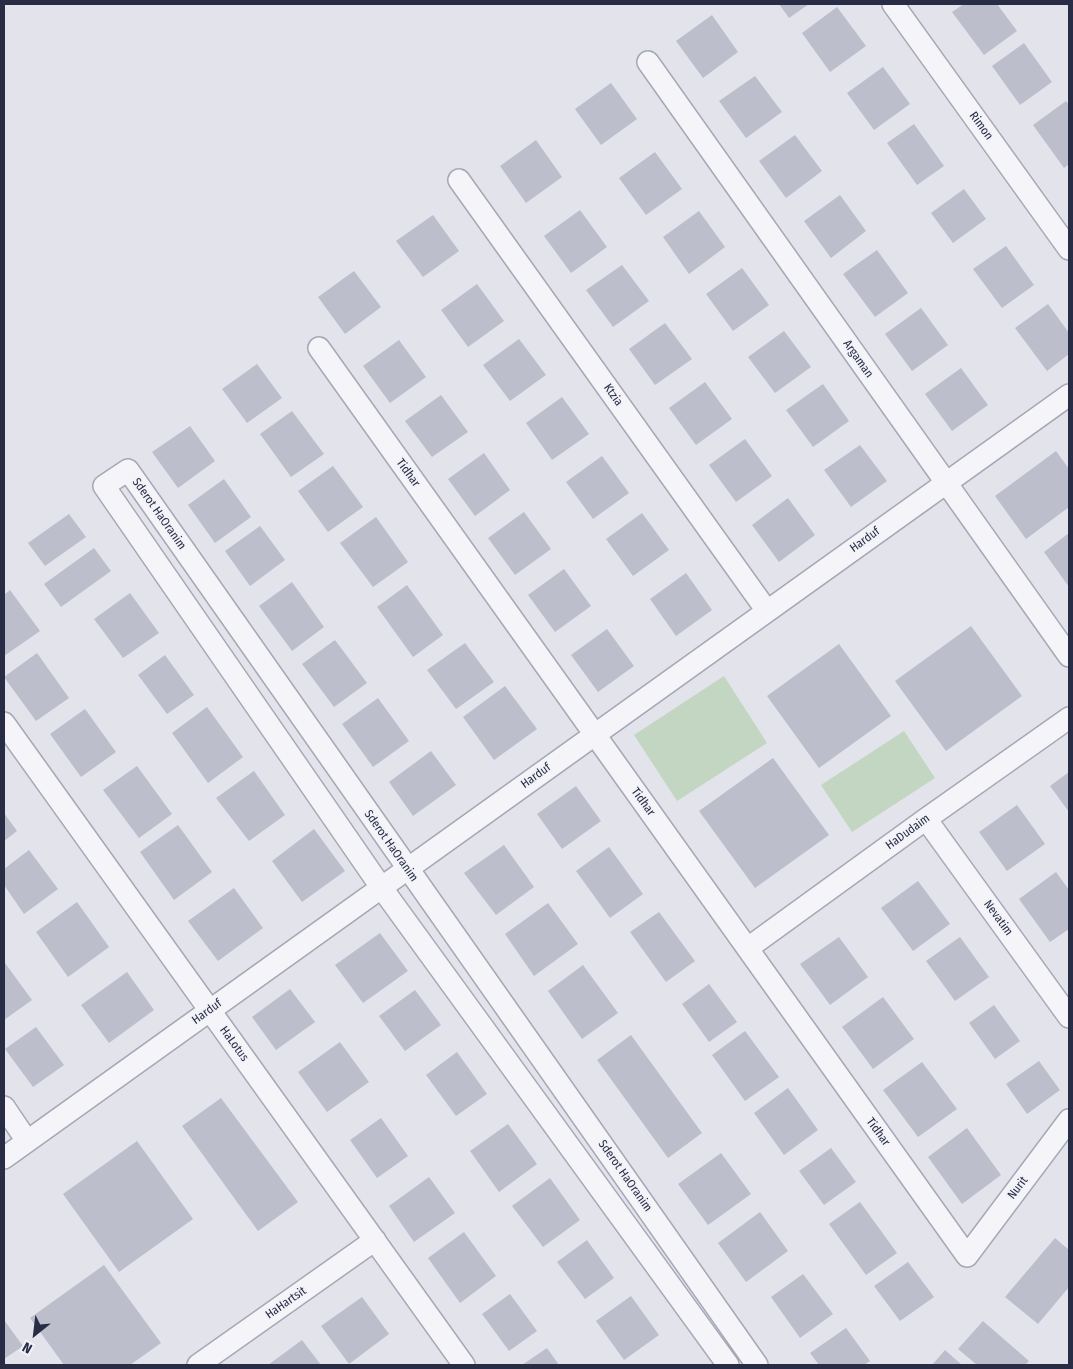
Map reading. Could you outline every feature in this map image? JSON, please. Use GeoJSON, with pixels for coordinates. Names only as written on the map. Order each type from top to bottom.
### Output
{"type":"FeatureCollection","features":[{"type":"Feature","properties":{"kind":"street","name":"Rimon"},"geometry":{"type":"LineString","coordinates":[[893,4],[1069,249]]}},
{"type":"Feature","properties":{"kind":"street","name":"Argaman"},"geometry":{"type":"LineString","coordinates":[[648,62],[1069,656]]}},
{"type":"Feature","properties":{"kind":"street","name":"Ktzia"},"geometry":{"type":"LineString","coordinates":[[460,180],[767,611]]}},
{"type":"Feature","properties":{"kind":"street","name":"Tidhar"},"geometry":{"type":"LineString","coordinates":[[319,348],[967,1256]]}},
{"type":"Feature","properties":{"kind":"street","name":"Harduf"},"geometry":{"type":"LineString","coordinates":[[4,1158],[1069,395]]}},
{"type":"Feature","properties":{"kind":"street","name":"Sderot HaOranim"},"geometry":{"type":"LineString","coordinates":[[728,1365],[382,887],[104,486],[128,470],[757,1365]]}},
{"type":"Feature","properties":{"kind":"street","name":"HaDudaim"},"geometry":{"type":"LineString","coordinates":[[748,948],[1069,718]]}},
{"type":"Feature","properties":{"kind":"street","name":"HaLotus"},"geometry":{"type":"LineString","coordinates":[[4,723],[464,1365]]}},
{"type":"Feature","properties":{"kind":"street","name":"Nevatim"},"geometry":{"type":"LineString","coordinates":[[926,819],[1069,1017]]}},
{"type":"Feature","properties":{"kind":"street"},"geometry":{"type":"LineString","coordinates":[[4,1107],[27,1141]]}},
{"type":"Feature","properties":{"kind":"street","name":"Nurit"},"geometry":{"type":"LineString","coordinates":[[967,1256],[1069,1120]]}},
{"type":"Feature","properties":{"kind":"street","name":"HaHartsit"},"geometry":{"type":"LineString","coordinates":[[198,1365],[375,1240]]}},
{"type":"Feature","properties":{"kind":"green space"},"geometry":{"type":"Polygon","coordinates":[[[724,676],[767,743],[677,801],[634,735],[724,676]]]}},
{"type":"Feature","properties":{"kind":"green space"},"geometry":{"type":"Polygon","coordinates":[[[904,731],[935,778],[852,832],[821,785],[904,731]]]}},
{"type":"Feature","properties":{"kind":"building"},"geometry":{"type":"Polygon","coordinates":[[[779,4],[809,4],[789,18],[779,4]]]}},
{"type":"Feature","properties":{"kind":"building"},"geometry":{"type":"Polygon","coordinates":[[[964,4],[997,4],[1017,31],[984,55],[952,12],[964,4]]]}},
{"type":"Feature","properties":{"kind":"building"},"geometry":{"type":"Polygon","coordinates":[[[837,7],[866,46],[830,72],[802,33],[837,7]]]}},
{"type":"Feature","properties":{"kind":"building"},"geometry":{"type":"Polygon","coordinates":[[[712,15],[738,52],[703,78],[676,41],[712,15]]]}},
{"type":"Feature","properties":{"kind":"building"},"geometry":{"type":"Polygon","coordinates":[[[1024,43],[1052,82],[1020,105],[992,66],[1024,43]]]}},
{"type":"Feature","properties":{"kind":"building"},"geometry":{"type":"Polygon","coordinates":[[[883,67],[910,104],[874,130],[847,93],[883,67]]]}},
{"type":"Feature","properties":{"kind":"building"},"geometry":{"type":"Polygon","coordinates":[[[755,76],[782,112],[746,138],[719,101],[755,76]]]}},
{"type":"Feature","properties":{"kind":"building"},"geometry":{"type":"Polygon","coordinates":[[[611,83],[637,119],[601,145],[575,109],[611,83]]]}},
{"type":"Feature","properties":{"kind":"building"},"geometry":{"type":"Polygon","coordinates":[[[1066,101],[1069,105],[1069,164],[1064,168],[1033,125],[1066,101]]]}},
{"type":"Feature","properties":{"kind":"building"},"geometry":{"type":"Polygon","coordinates":[[[914,124],[944,166],[917,185],[887,143],[914,124]]]}},
{"type":"Feature","properties":{"kind":"building"},"geometry":{"type":"Polygon","coordinates":[[[795,135],[822,171],[786,198],[759,161],[795,135]]]}},
{"type":"Feature","properties":{"kind":"building"},"geometry":{"type":"Polygon","coordinates":[[[536,140],[562,177],[526,203],[500,166],[536,140]]]}},
{"type":"Feature","properties":{"kind":"building"},"geometry":{"type":"Polygon","coordinates":[[[655,152],[682,189],[646,215],[619,178],[655,152]]]}},
{"type":"Feature","properties":{"kind":"building"},"geometry":{"type":"Polygon","coordinates":[[[964,189],[986,219],[953,243],[931,213],[964,189]]]}},
{"type":"Feature","properties":{"kind":"building"},"geometry":{"type":"Polygon","coordinates":[[[840,195],[866,231],[831,258],[804,221],[840,195]]]}},
{"type":"Feature","properties":{"kind":"building"},"geometry":{"type":"Polygon","coordinates":[[[580,210],[607,247],[571,273],[544,236],[580,210]]]}},
{"type":"Feature","properties":{"kind":"building"},"geometry":{"type":"Polygon","coordinates":[[[699,211],[725,247],[689,274],[663,237],[699,211]]]}},
{"type":"Feature","properties":{"kind":"building"},"geometry":{"type":"Polygon","coordinates":[[[433,215],[459,251],[423,277],[396,241],[433,215]]]}},
{"type":"Feature","properties":{"kind":"building"},"geometry":{"type":"Polygon","coordinates":[[[1006,246],[1034,285],[1002,308],[973,269],[1006,246]]]}},
{"type":"Feature","properties":{"kind":"building"},"geometry":{"type":"Polygon","coordinates":[[[877,250],[908,293],[875,317],[843,274],[877,250]]]}},
{"type":"Feature","properties":{"kind":"building"},"geometry":{"type":"Polygon","coordinates":[[[622,265],[649,301],[613,327],[586,290],[622,265]]]}},
{"type":"Feature","properties":{"kind":"building"},"geometry":{"type":"Polygon","coordinates":[[[742,268],[769,305],[733,331],[706,294],[742,268]]]}},
{"type":"Feature","properties":{"kind":"building"},"geometry":{"type":"Polygon","coordinates":[[[354,271],[381,307],[345,334],[318,297],[354,271]]]}},
{"type":"Feature","properties":{"kind":"building"},"geometry":{"type":"Polygon","coordinates":[[[477,284],[504,321],[468,347],[441,310],[477,284]]]}},
{"type":"Feature","properties":{"kind":"building"},"geometry":{"type":"Polygon","coordinates":[[[1048,304],[1069,333],[1069,354],[1047,371],[1015,328],[1048,304]]]}},
{"type":"Feature","properties":{"kind":"building"},"geometry":{"type":"Polygon","coordinates":[[[921,308],[948,345],[912,371],[885,334],[921,308]]]}},
{"type":"Feature","properties":{"kind":"building"},"geometry":{"type":"Polygon","coordinates":[[[665,323],[692,359],[655,385],[629,349],[665,323]]]}},
{"type":"Feature","properties":{"kind":"building"},"geometry":{"type":"Polygon","coordinates":[[[784,331],[811,367],[775,393],[748,357],[784,331]]]}},
{"type":"Feature","properties":{"kind":"building"},"geometry":{"type":"Polygon","coordinates":[[[519,339],[546,375],[510,401],[483,365],[519,339]]]}},
{"type":"Feature","properties":{"kind":"building"},"geometry":{"type":"Polygon","coordinates":[[[399,340],[426,377],[390,403],[363,366],[399,340]]]}},
{"type":"Feature","properties":{"kind":"building"},"geometry":{"type":"Polygon","coordinates":[[[257,364],[282,398],[247,423],[222,389],[257,364]]]}},
{"type":"Feature","properties":{"kind":"building"},"geometry":{"type":"Polygon","coordinates":[[[961,368],[988,405],[952,431],[925,394],[961,368]]]}},
{"type":"Feature","properties":{"kind":"building"},"geometry":{"type":"Polygon","coordinates":[[[705,382],[732,419],[696,445],[669,408],[705,382]]]}},
{"type":"Feature","properties":{"kind":"building"},"geometry":{"type":"Polygon","coordinates":[[[823,384],[849,421],[813,447],[786,410],[823,384]]]}},
{"type":"Feature","properties":{"kind":"building"},"geometry":{"type":"Polygon","coordinates":[[[441,395],[468,432],[432,457],[405,421],[441,395]]]}},
{"type":"Feature","properties":{"kind":"building"},"geometry":{"type":"Polygon","coordinates":[[[562,397],[589,434],[552,460],[526,423],[562,397]]]}},
{"type":"Feature","properties":{"kind":"building"},"geometry":{"type":"Polygon","coordinates":[[[292,411],[324,454],[291,477],[260,434],[292,411]]]}},
{"type":"Feature","properties":{"kind":"building"},"geometry":{"type":"Polygon","coordinates":[[[190,426],[215,461],[178,488],[152,452],[190,426]]]}},
{"type":"Feature","properties":{"kind":"building"},"geometry":{"type":"Polygon","coordinates":[[[745,439],[772,476],[736,502],[709,465],[745,439]]]}},
{"type":"Feature","properties":{"kind":"building"},"geometry":{"type":"Polygon","coordinates":[[[860,445],[887,481],[851,507],[824,470],[860,445]]]}},
{"type":"Feature","properties":{"kind":"building"},"geometry":{"type":"Polygon","coordinates":[[[1056,451],[1069,469],[1069,507],[1026,539],[995,496],[1056,451]]]}},
{"type":"Feature","properties":{"kind":"building"},"geometry":{"type":"Polygon","coordinates":[[[484,453],[510,490],[475,516],[448,479],[484,453]]]}},
{"type":"Feature","properties":{"kind":"building"},"geometry":{"type":"Polygon","coordinates":[[[602,456],[629,493],[593,519],[566,482],[602,456]]]}},
{"type":"Feature","properties":{"kind":"building"},"geometry":{"type":"Polygon","coordinates":[[[333,466],[363,507],[328,532],[298,491],[333,466]]]}},
{"type":"Feature","properties":{"kind":"building"},"geometry":{"type":"Polygon","coordinates":[[[224,479],[251,517],[215,543],[188,505],[224,479]]]}},
{"type":"Feature","properties":{"kind":"building"},"geometry":{"type":"Polygon","coordinates":[[[788,498],[815,535],[779,562],[752,525],[788,498]]]}},
{"type":"Feature","properties":{"kind":"building"},"geometry":{"type":"Polygon","coordinates":[[[524,512],[551,549],[515,575],[488,538],[524,512]]]}},
{"type":"Feature","properties":{"kind":"building"},"geometry":{"type":"Polygon","coordinates":[[[642,513],[669,550],[633,576],[606,539],[642,513]]]}},
{"type":"Feature","properties":{"kind":"building"},"geometry":{"type":"Polygon","coordinates":[[[69,514],[86,537],[45,566],[28,543],[69,514]]]}},
{"type":"Feature","properties":{"kind":"building"},"geometry":{"type":"Polygon","coordinates":[[[376,517],[408,562],[373,587],[340,543],[376,517]]]}},
{"type":"Feature","properties":{"kind":"building"},"geometry":{"type":"Polygon","coordinates":[[[260,526],[285,560],[250,586],[225,551],[260,526]]]}},
{"type":"Feature","properties":{"kind":"building"},"geometry":{"type":"Polygon","coordinates":[[[1069,533],[1069,587],[1044,552],[1069,533]]]}},
{"type":"Feature","properties":{"kind":"building"},"geometry":{"type":"Polygon","coordinates":[[[94,548],[111,571],[61,607],[44,584],[94,548]]]}},
{"type":"Feature","properties":{"kind":"building"},"geometry":{"type":"Polygon","coordinates":[[[564,569],[591,606],[555,632],[528,595],[564,569]]]}},
{"type":"Feature","properties":{"kind":"building"},"geometry":{"type":"Polygon","coordinates":[[[686,573],[712,610],[676,636],[650,599],[686,573]]]}},
{"type":"Feature","properties":{"kind":"building"},"geometry":{"type":"Polygon","coordinates":[[[292,582],[324,627],[292,651],[259,606],[292,582]]]}},
{"type":"Feature","properties":{"kind":"building"},"geometry":{"type":"Polygon","coordinates":[[[407,585],[443,635],[413,657],[377,607],[407,585]]]}},
{"type":"Feature","properties":{"kind":"building"},"geometry":{"type":"Polygon","coordinates":[[[10,590],[40,631],[4,656],[4,595],[10,590]]]}},
{"type":"Feature","properties":{"kind":"building"},"geometry":{"type":"Polygon","coordinates":[[[130,593],[159,633],[123,658],[94,619],[130,593]]]}},
{"type":"Feature","properties":{"kind":"building"},"geometry":{"type":"Polygon","coordinates":[[[971,626],[1022,696],[946,751],[895,681],[971,626]]]}},
{"type":"Feature","properties":{"kind":"building"},"geometry":{"type":"Polygon","coordinates":[[[607,629],[634,666],[598,692],[571,655],[607,629]]]}},
{"type":"Feature","properties":{"kind":"building"},"geometry":{"type":"Polygon","coordinates":[[[335,640],[367,683],[334,707],[302,664],[335,640]]]}},
{"type":"Feature","properties":{"kind":"building"},"geometry":{"type":"Polygon","coordinates":[[[465,643],[494,682],[456,709],[427,670],[465,643]]]}},
{"type":"Feature","properties":{"kind":"building"},"geometry":{"type":"Polygon","coordinates":[[[839,644],[891,716],[819,768],[767,696],[839,644]]]}},
{"type":"Feature","properties":{"kind":"building"},"geometry":{"type":"Polygon","coordinates":[[[37,653],[69,698],[36,721],[4,677],[37,653]]]}},
{"type":"Feature","properties":{"kind":"building"},"geometry":{"type":"Polygon","coordinates":[[[165,655],[194,695],[167,714],[138,675],[165,655]]]}},
{"type":"Feature","properties":{"kind":"building"},"geometry":{"type":"Polygon","coordinates":[[[505,686],[537,729],[494,760],[463,717],[505,686]]]}},
{"type":"Feature","properties":{"kind":"building"},"geometry":{"type":"Polygon","coordinates":[[[378,698],[409,741],[373,767],[342,724],[378,698]]]}},
{"type":"Feature","properties":{"kind":"building"},"geometry":{"type":"Polygon","coordinates":[[[207,707],[243,757],[208,783],[172,733],[207,707]]]}},
{"type":"Feature","properties":{"kind":"building"},"geometry":{"type":"Polygon","coordinates":[[[85,709],[116,752],[81,777],[50,734],[85,709]]]}},
{"type":"Feature","properties":{"kind":"building"},"geometry":{"type":"Polygon","coordinates":[[[431,751],[456,785],[413,816],[389,782],[431,751]]]}},
{"type":"Feature","properties":{"kind":"building"},"geometry":{"type":"Polygon","coordinates":[[[773,758],[829,835],[755,888],[699,811],[773,758]]]}},
{"type":"Feature","properties":{"kind":"building"},"geometry":{"type":"Polygon","coordinates":[[[137,766],[172,814],[139,838],[103,790],[137,766]]]}},
{"type":"Feature","properties":{"kind":"building"},"geometry":{"type":"Polygon","coordinates":[[[254,771],[285,815],[249,841],[216,798],[254,771]]]}},
{"type":"Feature","properties":{"kind":"building"},"geometry":{"type":"Polygon","coordinates":[[[1069,772],[1069,812],[1050,786],[1069,772]]]}},
{"type":"Feature","properties":{"kind":"building"},"geometry":{"type":"Polygon","coordinates":[[[576,786],[601,821],[562,849],[537,814],[576,786]]]}},
{"type":"Feature","properties":{"kind":"building"},"geometry":{"type":"Polygon","coordinates":[[[1017,805],[1045,844],[1007,871],[979,832],[1017,805]]]}},
{"type":"Feature","properties":{"kind":"building"},"geometry":{"type":"Polygon","coordinates":[[[4,813],[17,831],[4,841],[4,813]]]}},
{"type":"Feature","properties":{"kind":"building"},"geometry":{"type":"Polygon","coordinates":[[[178,825],[212,872],[174,900],[140,852],[178,825]]]}},
{"type":"Feature","properties":{"kind":"building"},"geometry":{"type":"Polygon","coordinates":[[[314,829],[345,871],[302,902],[272,861],[314,829]]]}},
{"type":"Feature","properties":{"kind":"building"},"geometry":{"type":"Polygon","coordinates":[[[504,845],[534,887],[496,915],[464,873],[504,845]]]}},
{"type":"Feature","properties":{"kind":"building"},"geometry":{"type":"Polygon","coordinates":[[[609,847],[643,894],[610,918],[576,871],[609,847]]]}},
{"type":"Feature","properties":{"kind":"building"},"geometry":{"type":"Polygon","coordinates":[[[29,850],[58,889],[24,914],[4,885],[4,869],[29,850]]]}},
{"type":"Feature","properties":{"kind":"building"},"geometry":{"type":"Polygon","coordinates":[[[1056,872],[1069,890],[1069,929],[1050,942],[1019,899],[1056,872]]]}},
{"type":"Feature","properties":{"kind":"building"},"geometry":{"type":"Polygon","coordinates":[[[918,881],[950,924],[913,951],[881,908],[918,881]]]}},
{"type":"Feature","properties":{"kind":"building"},"geometry":{"type":"Polygon","coordinates":[[[234,888],[263,928],[218,961],[188,921],[234,888]]]}},
{"type":"Feature","properties":{"kind":"building"},"geometry":{"type":"Polygon","coordinates":[[[77,902],[109,947],[68,977],[36,932],[77,902]]]}},
{"type":"Feature","properties":{"kind":"building"},"geometry":{"type":"Polygon","coordinates":[[[548,903],[578,944],[534,976],[505,934],[548,903]]]}},
{"type":"Feature","properties":{"kind":"building"},"geometry":{"type":"Polygon","coordinates":[[[659,912],[695,961],[666,982],[630,932],[659,912]]]}},
{"type":"Feature","properties":{"kind":"building"},"geometry":{"type":"Polygon","coordinates":[[[380,933],[408,971],[363,1003],[335,965],[380,933]]]}},
{"type":"Feature","properties":{"kind":"building"},"geometry":{"type":"Polygon","coordinates":[[[839,937],[868,977],[830,1005],[800,964],[839,937]]]}},
{"type":"Feature","properties":{"kind":"building"},"geometry":{"type":"Polygon","coordinates":[[[960,937],[989,977],[955,1001],[926,961],[960,937]]]}},
{"type":"Feature","properties":{"kind":"building"},"geometry":{"type":"Polygon","coordinates":[[[4,964],[32,1000],[4,1020],[4,964]]]}},
{"type":"Feature","properties":{"kind":"building"},"geometry":{"type":"Polygon","coordinates":[[[583,965],[618,1013],[582,1039],[548,991],[583,965]]]}},
{"type":"Feature","properties":{"kind":"building"},"geometry":{"type":"Polygon","coordinates":[[[127,972],[154,1010],[109,1043],[81,1005],[127,972]]]}},
{"type":"Feature","properties":{"kind":"building"},"geometry":{"type":"Polygon","coordinates":[[[709,984],[737,1022],[709,1042],[682,1004],[709,984]]]}},
{"type":"Feature","properties":{"kind":"building"},"geometry":{"type":"Polygon","coordinates":[[[290,989],[315,1022],[276,1050],[252,1017],[290,989]]]}},
{"type":"Feature","properties":{"kind":"building"},"geometry":{"type":"Polygon","coordinates":[[[415,990],[441,1025],[405,1051],[379,1016],[415,990]]]}},
{"type":"Feature","properties":{"kind":"building"},"geometry":{"type":"Polygon","coordinates":[[[883,997],[914,1039],[873,1069],[842,1027],[883,997]]]}},
{"type":"Feature","properties":{"kind":"building"},"geometry":{"type":"Polygon","coordinates":[[[994,1005],[1020,1041],[995,1059],[969,1023],[994,1005]]]}},
{"type":"Feature","properties":{"kind":"building"},"geometry":{"type":"Polygon","coordinates":[[[36,1027],[64,1065],[33,1087],[5,1049],[36,1027]]]}},
{"type":"Feature","properties":{"kind":"building"},"geometry":{"type":"Polygon","coordinates":[[[745,1031],[779,1077],[745,1101],[712,1055],[745,1031]]]}},
{"type":"Feature","properties":{"kind":"building"},"geometry":{"type":"Polygon","coordinates":[[[631,1035],[702,1133],[668,1158],[597,1060],[631,1035]]]}},
{"type":"Feature","properties":{"kind":"building"},"geometry":{"type":"Polygon","coordinates":[[[340,1042],[369,1082],[327,1112],[298,1072],[340,1042]]]}},
{"type":"Feature","properties":{"kind":"building"},"geometry":{"type":"Polygon","coordinates":[[[457,1052],[487,1094],[456,1116],[426,1075],[457,1052]]]}},
{"type":"Feature","properties":{"kind":"building"},"geometry":{"type":"Polygon","coordinates":[[[1039,1061],[1060,1090],[1027,1114],[1006,1084],[1039,1061]]]}},
{"type":"Feature","properties":{"kind":"building"},"geometry":{"type":"Polygon","coordinates":[[[922,1062],[957,1109],[918,1137],[883,1090],[922,1062]]]}},
{"type":"Feature","properties":{"kind":"building"},"geometry":{"type":"Polygon","coordinates":[[[788,1088],[818,1130],[784,1155],[754,1113],[788,1088]]]}},
{"type":"Feature","properties":{"kind":"building"},"geometry":{"type":"Polygon","coordinates":[[[221,1098],[298,1202],[258,1231],[182,1126],[221,1098]]]}},
{"type":"Feature","properties":{"kind":"building"},"geometry":{"type":"Polygon","coordinates":[[[381,1118],[408,1156],[377,1178],[350,1140],[381,1118]]]}},
{"type":"Feature","properties":{"kind":"building"},"geometry":{"type":"Polygon","coordinates":[[[508,1124],[537,1164],[499,1192],[470,1151],[508,1124]]]}},
{"type":"Feature","properties":{"kind":"building"},"geometry":{"type":"Polygon","coordinates":[[[967,1128],[1001,1175],[962,1204],[928,1157],[967,1128]]]}},
{"type":"Feature","properties":{"kind":"building"},"geometry":{"type":"Polygon","coordinates":[[[137,1141],[193,1219],[119,1272],[63,1194],[137,1141]]]}},
{"type":"Feature","properties":{"kind":"building"},"geometry":{"type":"Polygon","coordinates":[[[831,1148],[856,1182],[824,1205],[799,1171],[831,1148]]]}},
{"type":"Feature","properties":{"kind":"building"},"geometry":{"type":"Polygon","coordinates":[[[721,1153],[751,1194],[708,1225],[678,1184],[721,1153]]]}},
{"type":"Feature","properties":{"kind":"building"},"geometry":{"type":"Polygon","coordinates":[[[429,1177],[455,1213],[414,1242],[389,1206],[429,1177]]]}},
{"type":"Feature","properties":{"kind":"building"},"geometry":{"type":"Polygon","coordinates":[[[550,1178],[580,1220],[543,1247],[512,1206],[550,1178]]]}},
{"type":"Feature","properties":{"kind":"building"},"geometry":{"type":"Polygon","coordinates":[[[860,1202],[897,1253],[866,1275],[829,1224],[860,1202]]]}},
{"type":"Feature","properties":{"kind":"building"},"geometry":{"type":"Polygon","coordinates":[[[760,1212],[788,1251],[746,1282],[718,1243],[760,1212]]]}},
{"type":"Feature","properties":{"kind":"building"},"geometry":{"type":"Polygon","coordinates":[[[464,1232],[496,1276],[460,1303],[428,1258],[464,1232]]]}},
{"type":"Feature","properties":{"kind":"building"},"geometry":{"type":"Polygon","coordinates":[[[1055,1238],[1069,1250],[1069,1287],[1038,1324],[1005,1297],[1055,1238]]]}},
{"type":"Feature","properties":{"kind":"building"},"geometry":{"type":"Polygon","coordinates":[[[587,1240],[614,1278],[585,1299],[557,1262],[587,1240]]]}},
{"type":"Feature","properties":{"kind":"building"},"geometry":{"type":"Polygon","coordinates":[[[908,1262],[934,1297],[900,1321],[874,1286],[908,1262]]]}},
{"type":"Feature","properties":{"kind":"building"},"geometry":{"type":"Polygon","coordinates":[[[104,1265],[161,1343],[130,1365],[64,1365],[30,1318],[104,1265]]]}},
{"type":"Feature","properties":{"kind":"building"},"geometry":{"type":"Polygon","coordinates":[[[803,1274],[833,1314],[800,1338],[771,1297],[803,1274]]]}},
{"type":"Feature","properties":{"kind":"building"},"geometry":{"type":"Polygon","coordinates":[[[510,1294],[537,1331],[509,1351],[482,1314],[510,1294]]]}},
{"type":"Feature","properties":{"kind":"building"},"geometry":{"type":"Polygon","coordinates":[[[631,1296],[659,1335],[624,1360],[596,1321],[631,1296]]]}},
{"type":"Feature","properties":{"kind":"building"},"geometry":{"type":"Polygon","coordinates":[[[362,1297],[389,1334],[349,1364],[321,1326],[362,1297]]]}},
{"type":"Feature","properties":{"kind":"building"},"geometry":{"type":"Polygon","coordinates":[[[4,1320],[23,1346],[4,1359],[4,1320]]]}},
{"type":"Feature","properties":{"kind":"building"},"geometry":{"type":"Polygon","coordinates":[[[983,1321],[1029,1361],[1025,1365],[977,1365],[958,1349],[983,1321]]]}},
{"type":"Feature","properties":{"kind":"building"},"geometry":{"type":"Polygon","coordinates":[[[846,1328],[870,1361],[864,1365],[819,1365],[810,1353],[846,1328]]]}},
{"type":"Feature","properties":{"kind":"building"},"geometry":{"type":"Polygon","coordinates":[[[302,1340],[321,1365],[268,1365],[302,1340]]]}},
{"type":"Feature","properties":{"kind":"building"},"geometry":{"type":"Polygon","coordinates":[[[547,1348],[559,1365],[522,1365],[547,1348]]]}},
{"type":"Feature","properties":{"kind":"building"},"geometry":{"type":"Polygon","coordinates":[[[945,1350],[962,1365],[932,1365],[945,1350]]]}}]}
